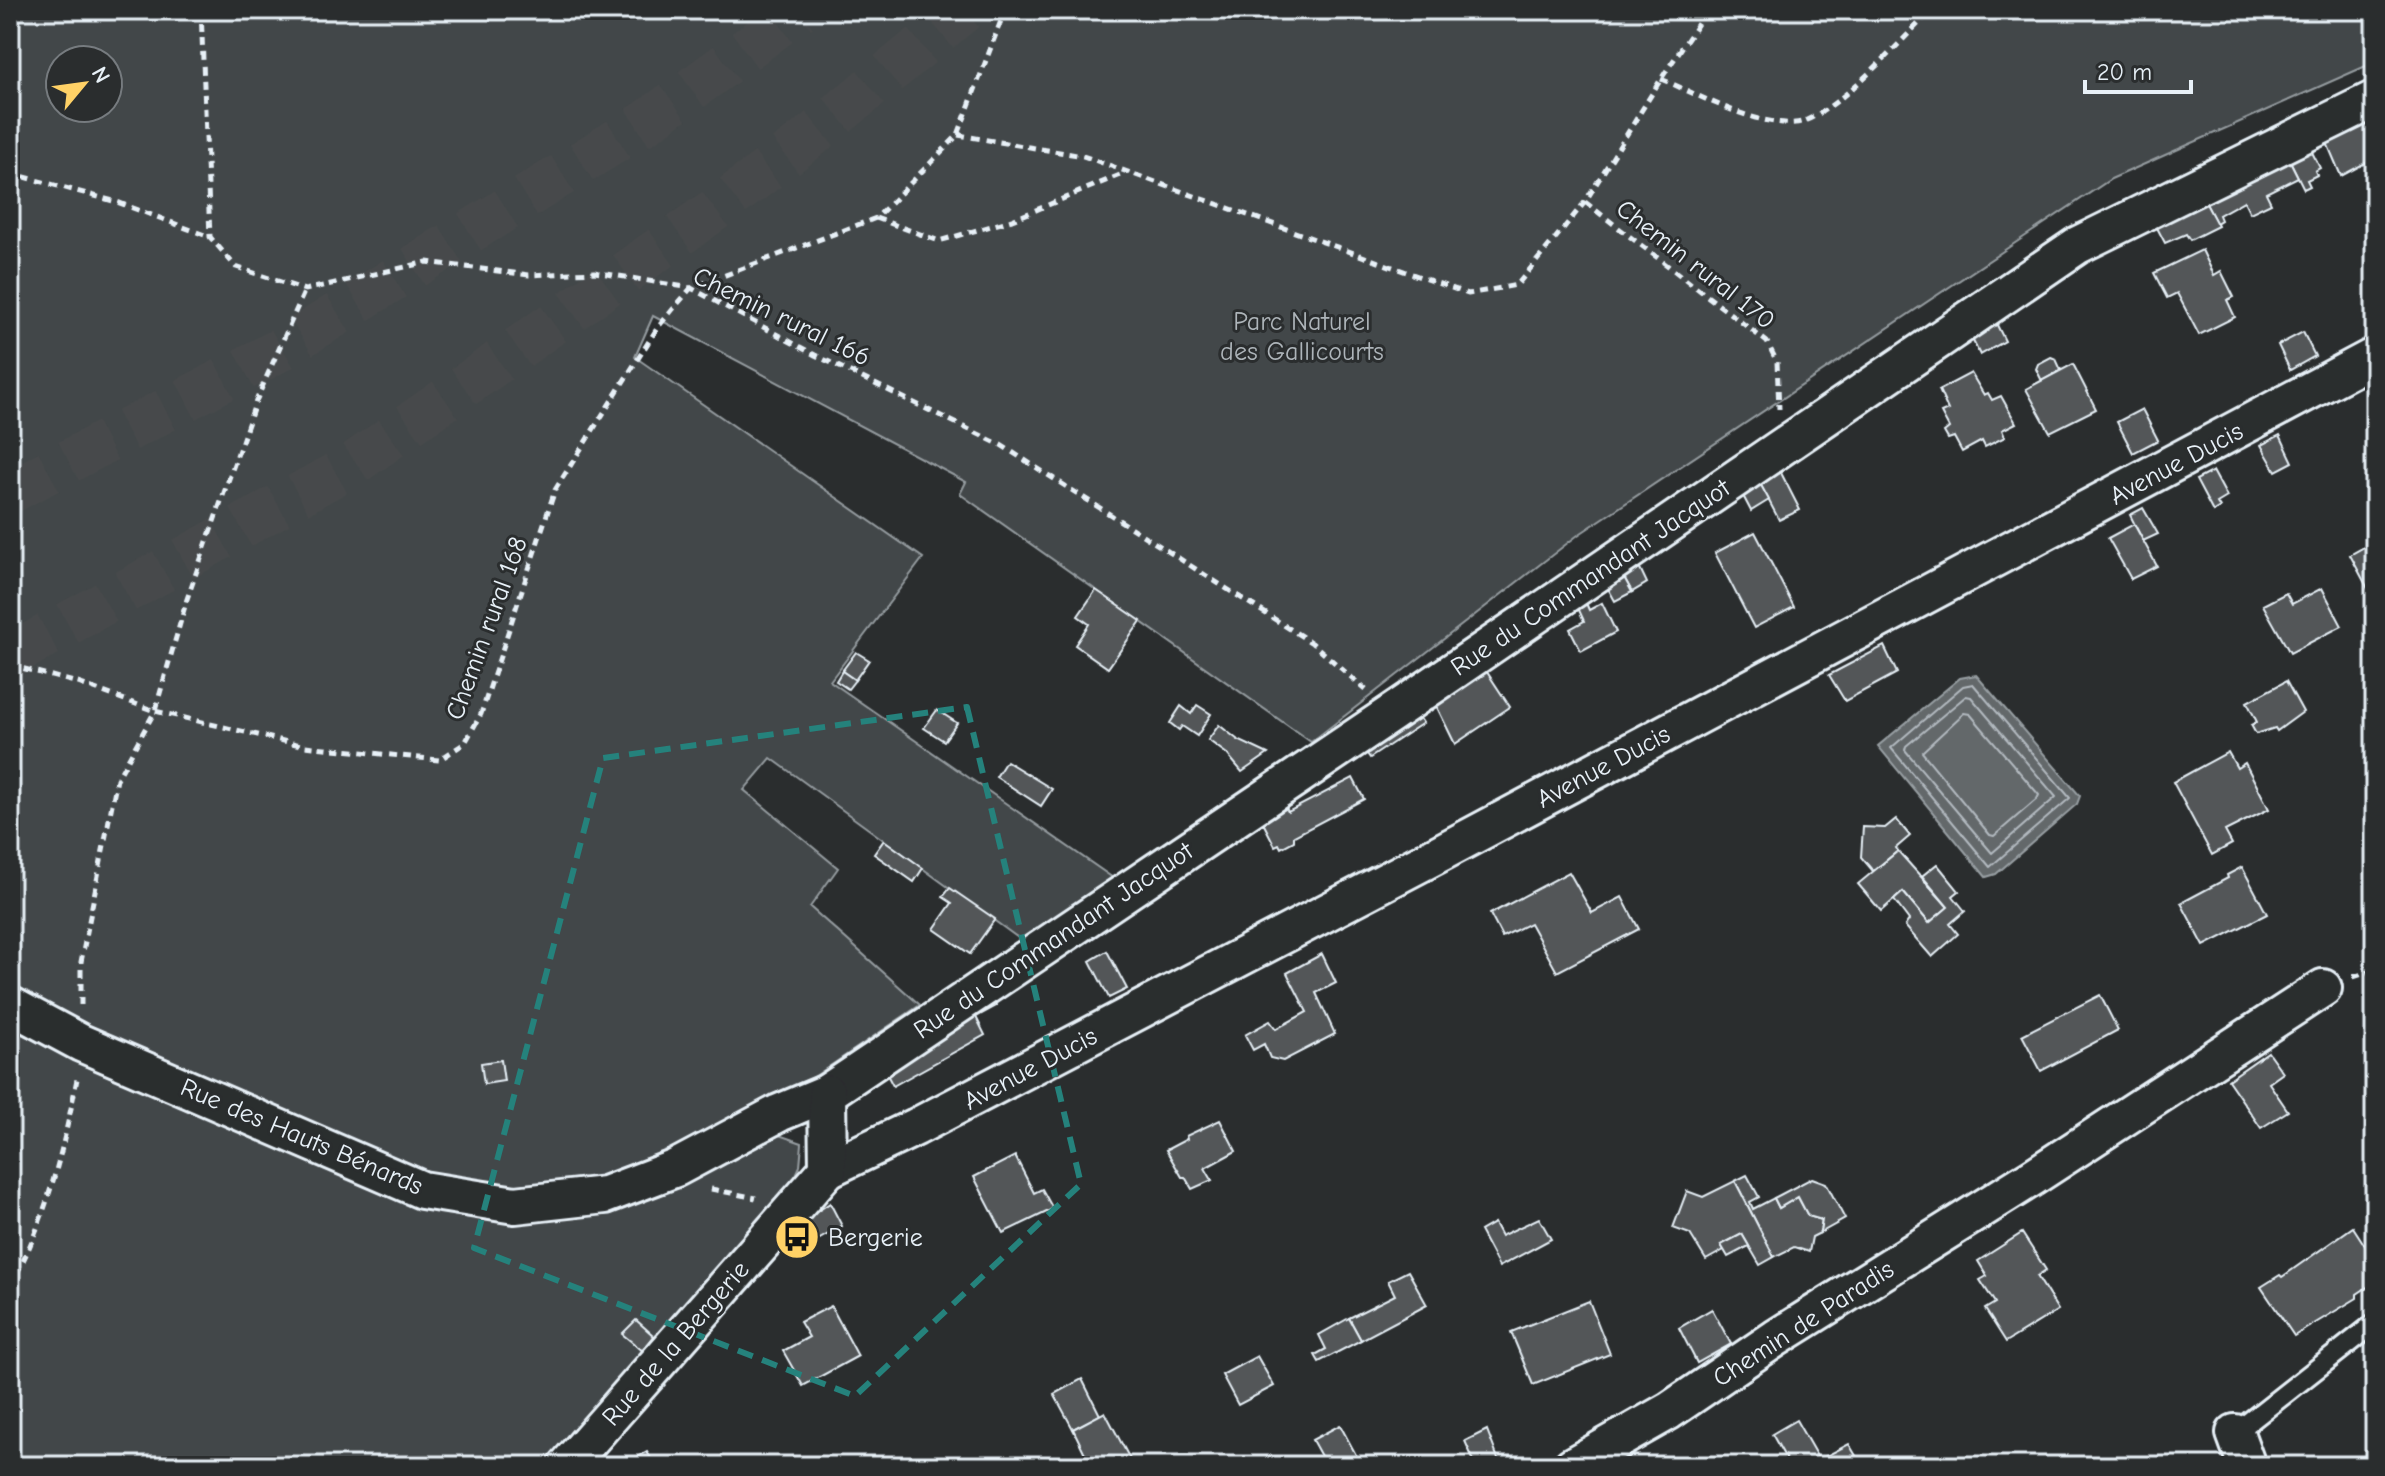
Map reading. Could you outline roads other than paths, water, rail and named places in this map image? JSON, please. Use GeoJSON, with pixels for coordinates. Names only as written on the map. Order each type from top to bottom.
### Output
{"type":"FeatureCollection","features":[{"type":"Feature","properties":{"kind":"street","name":"Rue du Commandant Jacquot"},"geometry":{"type":"LineString","coordinates":[[827,1093],[1392,713],[2078,245],[2375,99]]}},
{"type":"Feature","properties":{"kind":"street","name":"Avenue Ducis"},"geometry":{"type":"LineString","coordinates":[[828,1169],[916,1127],[1428,859],[2375,356]]}},
{"type":"Feature","properties":{"kind":"street","name":"Chemin de Paradis"},"geometry":{"type":"LineString","coordinates":[[1572,1466],[1669,1411],[1776,1338],[2033,1177],[2323,988]]}},
{"type":"Feature","properties":{"kind":"street","name":"Rue des Hauts Bénards"},"geometry":{"type":"LineString","coordinates":[[10,1005],[81,1043],[422,1190],[515,1205],[605,1195],[676,1168],[779,1113],[827,1093]]}},
{"type":"Feature","properties":{"kind":"street"},"geometry":{"type":"LineString","coordinates":[[827,1093],[828,1169]]}},
{"type":"Feature","properties":{"kind":"street","name":"Rue de la Bergerie"},"geometry":{"type":"LineString","coordinates":[[567,1466],[828,1169]]}},
{"type":"Feature","properties":{"kind":"lane"},"geometry":{"type":"LineString","coordinates":[[2241,1450],[2375,1323]]}},
{"type":"Feature","properties":{"kind":"water"},"geometry":{"type":"Polygon","coordinates":[[[1976,675],[2080,796],[2077,804],[1996,874],[1986,877],[1878,746],[1960,678],[1976,675]]]}},
{"type":"Feature","properties":{"kind":"tunnel"},"geometry":{"type":"LineString","coordinates":[[10,492],[278,351],[645,123],[800,10]]}},
{"type":"Feature","properties":{"kind":"tunnel"},"geometry":{"type":"LineString","coordinates":[[10,656],[352,465],[713,211],[809,138],[965,10]]}},
{"type":"Feature","properties":{"kind":"place","name":"Bergerie"},"geometry":{"type":"Point","coordinates":[797,1237]}},
{"type":"Feature","properties":{"kind":"park label","name":"Parc Naturel des Gallicourts"},"geometry":{"type":"Point","coordinates":[1302,336]}}]}
